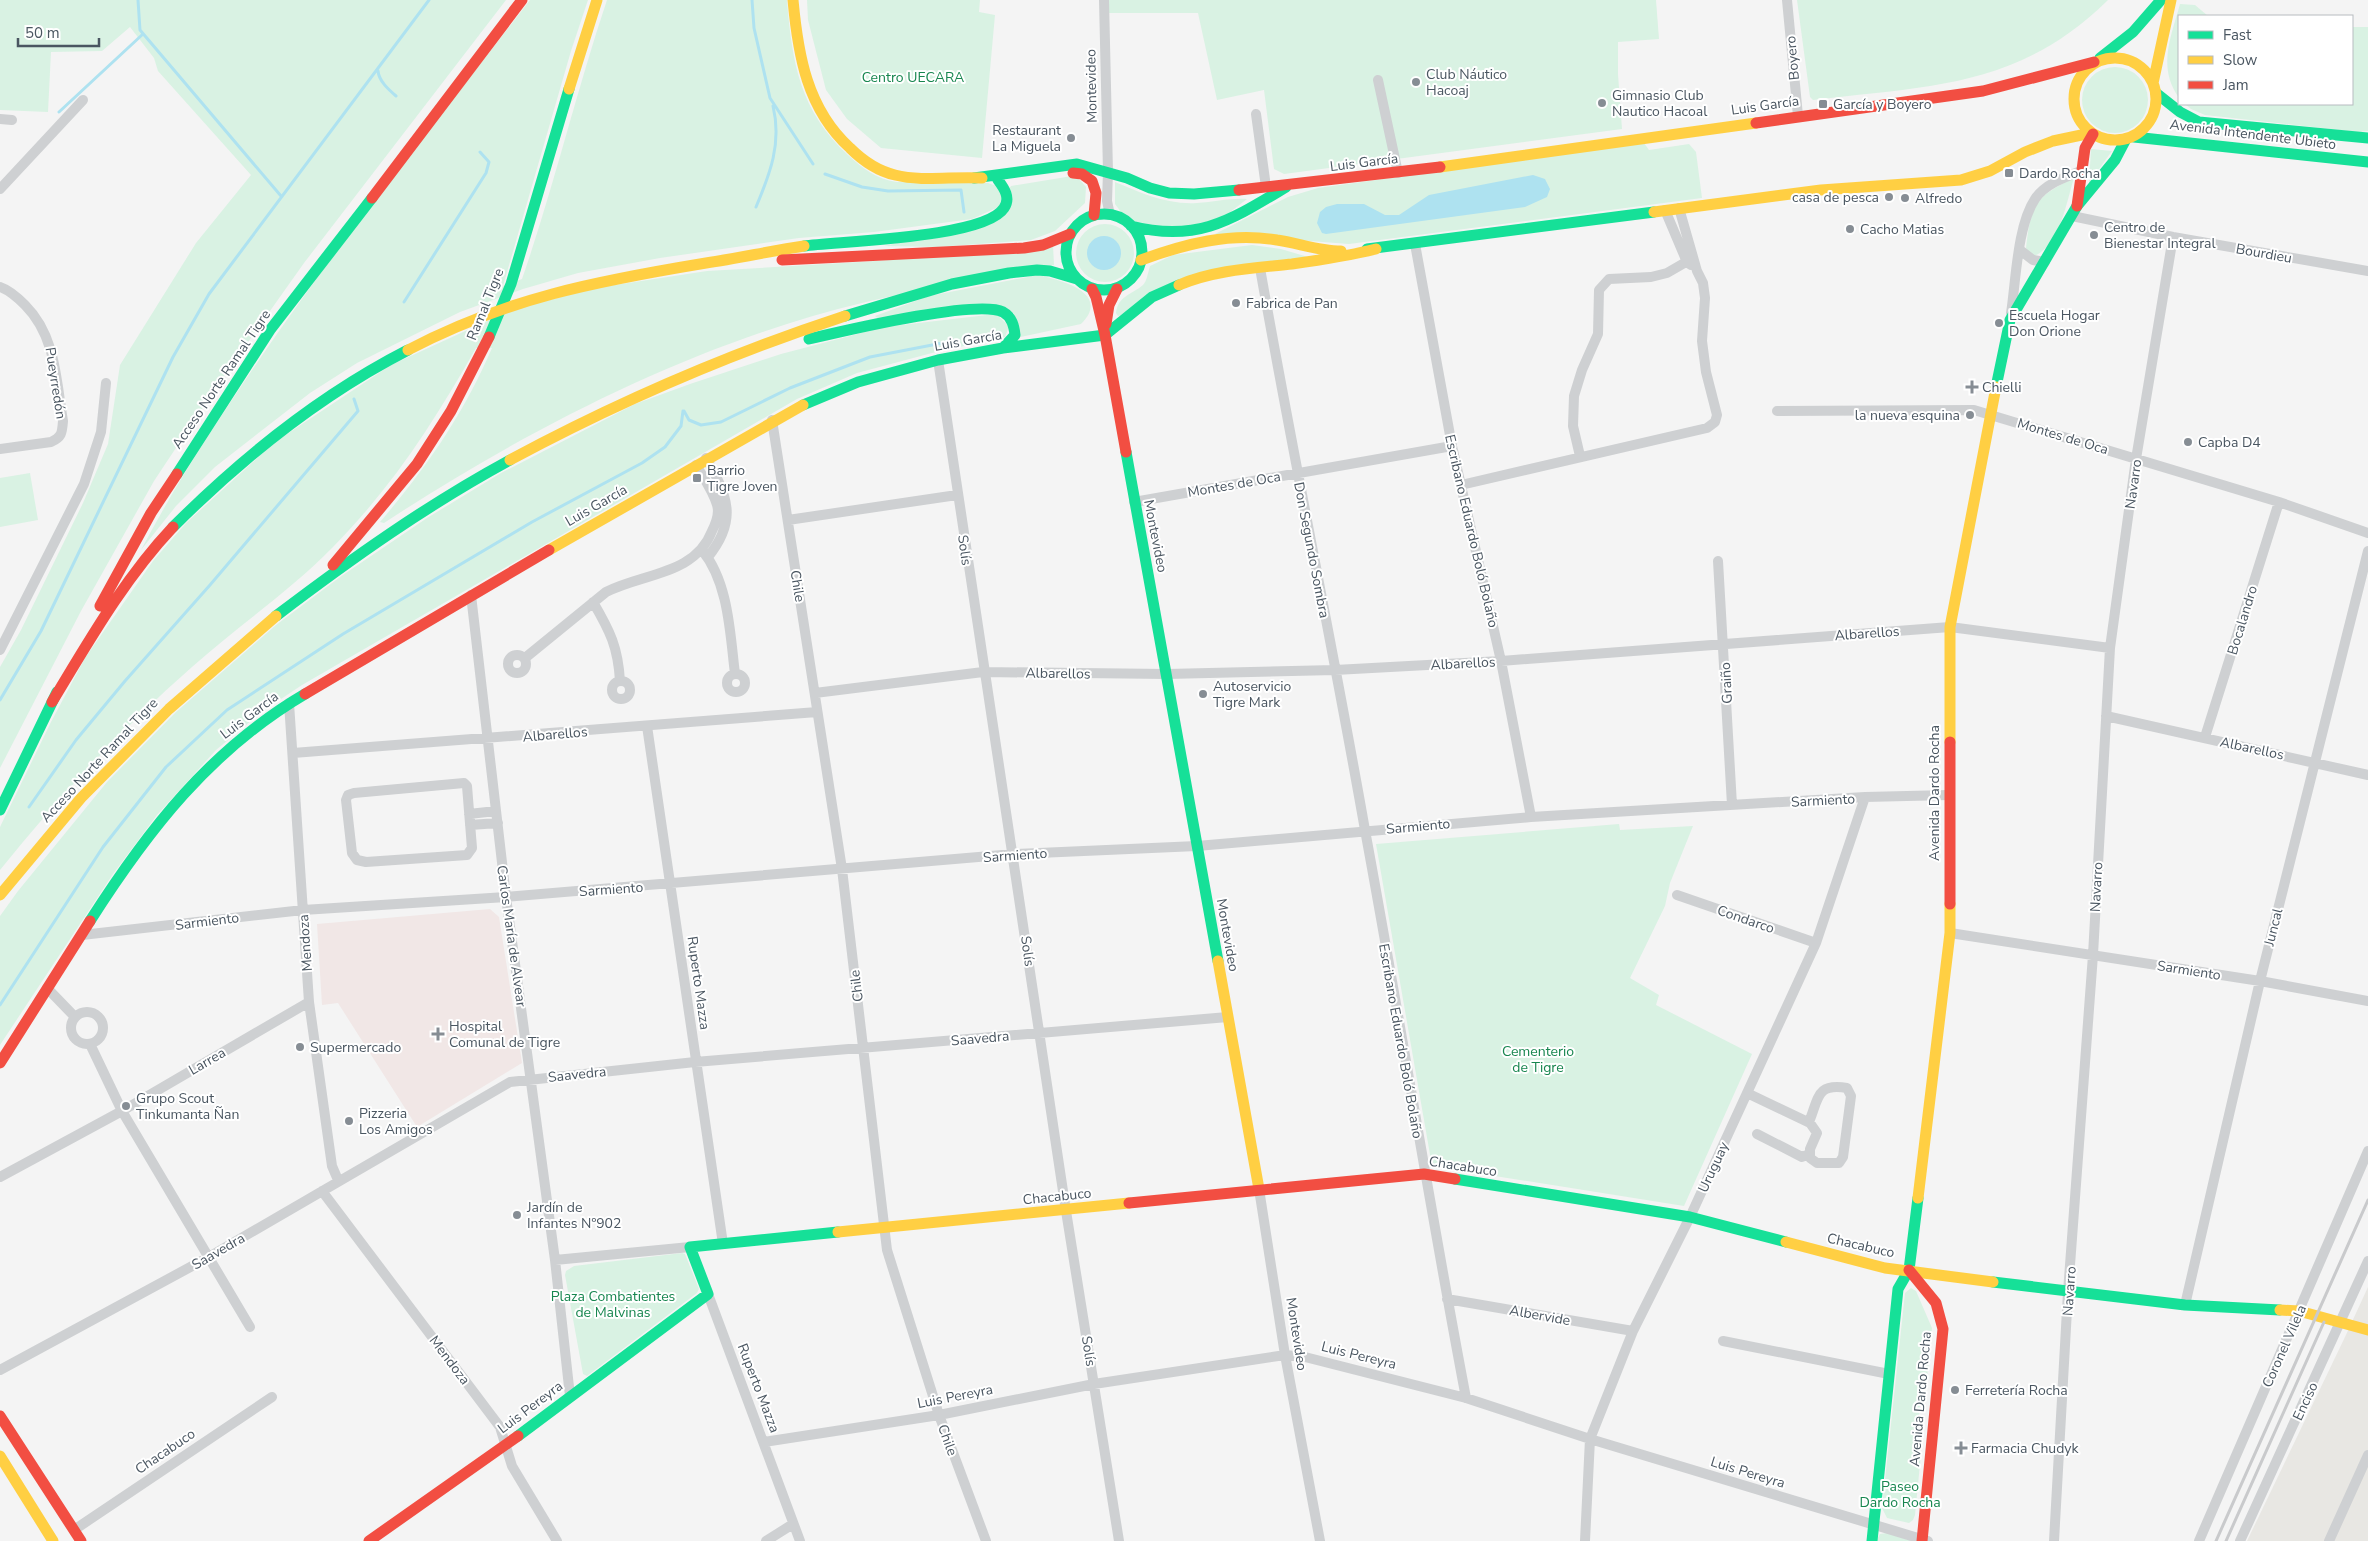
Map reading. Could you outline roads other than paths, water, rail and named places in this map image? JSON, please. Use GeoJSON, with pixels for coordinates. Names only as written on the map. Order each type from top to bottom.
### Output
{"type":"FeatureCollection","features":[{"type":"Feature","properties":{"kind":"main road","name":"Acceso Norte Ramal Tigre"},"geometry":{"type":"LineString","coordinates":[[0,810],[132,544],[191,448],[270,330],[457,88],[522,0]]}},
{"type":"Feature","properties":{"kind":"main road","name":"Ramal Tigre"},"geometry":{"type":"LineString","coordinates":[[322,579],[417,464],[451,411],[484,349],[511,284],[562,109],[597,0]]}},
{"type":"Feature","properties":{"kind":"main road","name":"Luis García"},"geometry":{"type":"LineString","coordinates":[[793,0],[795,27],[805,83],[814,106],[831,131],[847,147],[872,165],[896,175],[998,180],[1082,173],[1093,181],[1096,188]]}},
{"type":"Feature","properties":{"kind":"main road","name":"Luis García"},"geometry":{"type":"LineString","coordinates":[[974,178],[1067,164],[1086,166],[1108,172],[1150,188],[1170,193],[1194,194],[1266,186],[1288,186],[1398,173],[1983,91],[2097,61],[2133,32],[2161,0]]}},
{"type":"Feature","properties":{"kind":"main road"},"geometry":{"type":"LineString","coordinates":[[1141,260],[1186,246],[1243,238],[1277,240],[1329,252],[1376,249],[1821,190],[1961,180],[1990,171],[2025,152],[2053,141],[2092,134],[2106,139],[2130,138],[2151,120],[2155,111],[2155,88],[2171,0]]}},
{"type":"Feature","properties":{"kind":"main road"},"geometry":{"type":"LineString","coordinates":[[2092,134],[2077,115],[2074,96],[2080,78],[2097,61],[2117,58],[2132,61],[2141,66],[2155,88]]}},
{"type":"Feature","properties":{"kind":"main road","name":"Avenida Intendente Ubieto"},"geometry":{"type":"LineString","coordinates":[[2155,88],[2180,112],[2199,122],[2368,138]]}},
{"type":"Feature","properties":{"kind":"main road","name":"Avenida Dardo Rocha"},"geometry":{"type":"LineString","coordinates":[[2074,211],[2085,148],[2092,134]]}},
{"type":"Feature","properties":{"kind":"main road","name":"Avenida Intendente Ubieto"},"geometry":{"type":"LineString","coordinates":[[2130,138],[2368,162]]}},
{"type":"Feature","properties":{"kind":"main road","name":"Avenida Dardo Rocha"},"geometry":{"type":"LineString","coordinates":[[1872,1541],[1898,1288],[1909,1270],[1950,933],[1950,627],[1990,414],[2010,320],[2074,211],[2130,138]]}},
{"type":"Feature","properties":{"kind":"main road"},"geometry":{"type":"LineString","coordinates":[[52,702],[109,607],[141,563],[163,539],[233,470],[284,427],[336,391],[404,352],[471,320],[521,302],[583,284],[819,244],[904,236],[978,224],[998,214],[1006,204],[1008,196],[1006,188],[998,180]]}},
{"type":"Feature","properties":{"kind":"main road","name":"Luis García"},"geometry":{"type":"LineString","coordinates":[[1132,226],[1152,233],[1202,231],[1234,217],[1288,186]]}},
{"type":"Feature","properties":{"kind":"main road"},"geometry":{"type":"LineString","coordinates":[[1094,215],[1096,188]]}},
{"type":"Feature","properties":{"kind":"main road"},"geometry":{"type":"LineString","coordinates":[[322,579],[476,478],[566,428],[667,382],[781,337],[960,282],[1038,270],[1050,271],[1076,279],[1092,289],[1100,291],[1117,288],[1132,278],[1141,260],[1141,242],[1132,226],[1110,214],[1094,215],[1084,219],[1070,234],[1043,245],[1024,248],[707,263]]}},
{"type":"Feature","properties":{"kind":"main road"},"geometry":{"type":"LineString","coordinates":[[1070,234],[1065,253],[1067,262],[1076,279]]}},
{"type":"Feature","properties":{"kind":"main road"},"geometry":{"type":"LineString","coordinates":[[1105,335],[1119,326],[1140,305],[1159,293],[1207,277],[1260,268],[1349,257],[1376,249]]}},
{"type":"Feature","properties":{"kind":"main road","name":"Montevideo"},"geometry":{"type":"LineString","coordinates":[[1105,335],[1109,305],[1117,288]]}},
{"type":"Feature","properties":{"kind":"main road","name":"Montevideo"},"geometry":{"type":"LineString","coordinates":[[1092,289],[1100,310],[1105,335],[1259,1189]]}},
{"type":"Feature","properties":{"kind":"main road"},"geometry":{"type":"LineString","coordinates":[[723,360],[882,323],[963,310],[996,309],[1010,318],[1014,324],[1015,335],[1003,348]]}},
{"type":"Feature","properties":{"kind":"main road"},"geometry":{"type":"LineString","coordinates":[[1074,338],[1091,328],[1100,310]]}},
{"type":"Feature","properties":{"kind":"main road","name":"Luis García"},"geometry":{"type":"LineString","coordinates":[[0,1063],[134,855],[160,820],[189,786],[253,728],[289,703],[772,420],[832,392],[858,382],[938,360],[1003,348],[1105,335]]}},
{"type":"Feature","properties":{"kind":"main road","name":"Acceso Norte Ramal Tigre"},"geometry":{"type":"LineString","coordinates":[[0,895],[58,824],[150,726],[231,653],[322,579]]}},
{"type":"Feature","properties":{"kind":"main road","name":"Chacabuco"},"geometry":{"type":"LineString","coordinates":[[690,1247],[1424,1174],[1690,1217],[1885,1268],[2185,1305],[2299,1311],[2342,1322]]}},
{"type":"Feature","properties":{"kind":"main road","name":"Ruperto Mazza"},"geometry":{"type":"LineString","coordinates":[[690,1247],[708,1294]]}},
{"type":"Feature","properties":{"kind":"main road","name":"Avenida Dardo Rocha"},"geometry":{"type":"LineString","coordinates":[[1909,1270],[1928,1290],[1941,1312],[1943,1329],[1924,1540]]}},
{"type":"Feature","properties":{"kind":"main road","name":"Luis Pereyra"},"geometry":{"type":"LineString","coordinates":[[370,1541],[505,1445],[708,1294]]}},
{"type":"Feature","properties":{"kind":"main road"},"geometry":{"type":"LineString","coordinates":[[2342,1322],[2368,1330]]}},
{"type":"Feature","properties":{"kind":"main road"},"geometry":{"type":"LineString","coordinates":[[0,1416],[81,1541]]}},
{"type":"Feature","properties":{"kind":"main road"},"geometry":{"type":"LineString","coordinates":[[0,1456],[53,1541]]}},
{"type":"Feature","properties":{"kind":"street","name":"Montevideo"},"geometry":{"type":"LineString","coordinates":[[1104,0],[1107,200],[1110,214]]}},
{"type":"Feature","properties":{"kind":"street","name":"Boyero"},"geometry":{"type":"LineString","coordinates":[[1787,0],[1798,116]]}},
{"type":"Feature","properties":{"kind":"street"},"geometry":{"type":"LineString","coordinates":[[1378,80],[1398,173]]}},
{"type":"Feature","properties":{"kind":"street"},"geometry":{"type":"LineString","coordinates":[[0,189],[83,100]]}},
{"type":"Feature","properties":{"kind":"street"},"geometry":{"type":"LineString","coordinates":[[1256,114],[1266,186]]}},
{"type":"Feature","properties":{"kind":"street"},"geometry":{"type":"LineString","coordinates":[[0,118],[12,120]]}},
{"type":"Feature","properties":{"kind":"street","name":"Avenida Dardo Rocha"},"geometry":{"type":"LineString","coordinates":[[2010,320],[2020,250],[2028,215],[2036,198],[2054,183],[2081,171]]}},
{"type":"Feature","properties":{"kind":"street"},"geometry":{"type":"LineString","coordinates":[[1096,188],[1108,172]]}},
{"type":"Feature","properties":{"kind":"street"},"geometry":{"type":"LineString","coordinates":[[1679,208],[1690,260]]}},
{"type":"Feature","properties":{"kind":"street"},"geometry":{"type":"LineString","coordinates":[[1461,485],[1707,428],[1715,422],[1717,415],[1706,372],[1702,341],[1705,298],[1703,283],[1665,210]]}},
{"type":"Feature","properties":{"kind":"street","name":"Bourdieu"},"geometry":{"type":"LineString","coordinates":[[2074,211],[2173,237],[2368,271]]}},
{"type":"Feature","properties":{"kind":"street","name":"Navarro"},"geometry":{"type":"LineString","coordinates":[[2054,1541],[2068,1292],[2093,955],[2110,648],[2136,459],[2173,237]]}},
{"type":"Feature","properties":{"kind":"street","name":"Escribano Eduardo Boló Bolaño"},"geometry":{"type":"LineString","coordinates":[[1415,244],[1452,446],[1501,661],[1531,817]]}},
{"type":"Feature","properties":{"kind":"street"},"geometry":{"type":"LineString","coordinates":[[2020,250],[2033,260],[2045,262]]}},
{"type":"Feature","properties":{"kind":"street"},"geometry":{"type":"LineString","coordinates":[[1580,456],[1573,426],[1574,396],[1582,370],[1598,334],[1599,290],[1609,279],[1651,277],[1667,273],[1690,260]]}},
{"type":"Feature","properties":{"kind":"street","name":"Don Segundo Sombra"},"geometry":{"type":"LineString","coordinates":[[1260,268],[1296,473],[1366,831]]}},
{"type":"Feature","properties":{"kind":"street","name":"Pueyrredón"},"geometry":{"type":"LineString","coordinates":[[0,287],[20,300],[35,315],[51,345],[63,421],[62,433],[51,442],[0,449]]}},
{"type":"Feature","properties":{"kind":"street","name":"Solís"},"geometry":{"type":"LineString","coordinates":[[938,360],[983,672],[1014,854],[1066,1211],[1119,1541]]}},
{"type":"Feature","properties":{"kind":"street"},"geometry":{"type":"LineString","coordinates":[[0,650],[84,484],[101,432],[106,382]]}},
{"type":"Feature","properties":{"kind":"street","name":"Montes de Oca"},"geometry":{"type":"LineString","coordinates":[[1777,411],[1974,410],[2279,502],[2368,533]]}},
{"type":"Feature","properties":{"kind":"street","name":"Chile"},"geometry":{"type":"LineString","coordinates":[[772,420],[842,869],[887,1250],[939,1415],[986,1541]]}},
{"type":"Feature","properties":{"kind":"street","name":"Montes de Oca"},"geometry":{"type":"LineString","coordinates":[[1134,502],[1452,446]]}},
{"type":"Feature","properties":{"kind":"street"},"geometry":{"type":"LineString","coordinates":[[701,462],[718,507],[717,520],[705,553],[721,589],[727,612],[735,674]]}},
{"type":"Feature","properties":{"kind":"street"},"geometry":{"type":"LineString","coordinates":[[788,520],[957,495]]}},
{"type":"Feature","properties":{"kind":"street","name":"Bocalandro"},"geometry":{"type":"LineString","coordinates":[[2205,737],[2279,502]]}},
{"type":"Feature","properties":{"kind":"street","name":"Juncal"},"geometry":{"type":"LineString","coordinates":[[2185,1305],[2260,981],[2368,550]]}},
{"type":"Feature","properties":{"kind":"street"},"geometry":{"type":"LineString","coordinates":[[525,658],[592,602],[619,585],[647,578],[674,568],[705,553]]}},
{"type":"Feature","properties":{"kind":"street","name":"Graiño"},"geometry":{"type":"LineString","coordinates":[[1718,561],[1732,805]]}},
{"type":"Feature","properties":{"kind":"street","name":"Carlos María de Alvear"},"geometry":{"type":"LineString","coordinates":[[472,595],[506,897],[555,1260],[570,1396]]}},
{"type":"Feature","properties":{"kind":"street"},"geometry":{"type":"LineString","coordinates":[[592,602],[610,630],[616,644],[620,681]]}},
{"type":"Feature","properties":{"kind":"street","name":"Albarellos"},"geometry":{"type":"LineString","coordinates":[[815,693],[983,672],[1167,674],[1336,670],[1501,661],[1950,627],[2110,648]]}},
{"type":"Feature","properties":{"kind":"street","name":"Mendoza"},"geometry":{"type":"LineString","coordinates":[[289,703],[309,1002],[332,1166],[338,1180]]}},
{"type":"Feature","properties":{"kind":"street","name":"Albarellos"},"geometry":{"type":"LineString","coordinates":[[293,753],[817,712]]}},
{"type":"Feature","properties":{"kind":"street","name":"Albarellos"},"geometry":{"type":"LineString","coordinates":[[2106,716],[2368,775]]}},
{"type":"Feature","properties":{"kind":"street","name":"Ruperto Mazza"},"geometry":{"type":"LineString","coordinates":[[647,726],[723,1244]]}},
{"type":"Feature","properties":{"kind":"street"},"geometry":{"type":"LineString","coordinates":[[464,783],[467,786],[469,814],[472,848],[467,855],[366,862],[357,860],[352,853],[346,800],[348,795],[354,793],[464,783]]}},
{"type":"Feature","properties":{"kind":"street","name":"Sarmiento"},"geometry":{"type":"LineString","coordinates":[[82,935],[302,910],[506,897],[1014,854],[1196,846],[1531,817],[1865,797],[1949,795]]}},
{"type":"Feature","properties":{"kind":"street","name":"Uruguay"},"geometry":{"type":"LineString","coordinates":[[1585,1541],[1590,1439],[1633,1331],[1690,1217],[1816,943],[1865,797]]}},
{"type":"Feature","properties":{"kind":"street"},"geometry":{"type":"LineString","coordinates":[[469,814],[496,811]]}},
{"type":"Feature","properties":{"kind":"street"},"geometry":{"type":"LineString","coordinates":[[470,825],[498,823]]}},
{"type":"Feature","properties":{"kind":"street","name":"Escribano Eduardo Boló Bolaño"},"geometry":{"type":"LineString","coordinates":[[1366,831],[1424,1174],[1466,1398]]}},
{"type":"Feature","properties":{"kind":"street","name":"Condarco"},"geometry":{"type":"LineString","coordinates":[[1677,895],[1816,943]]}},
{"type":"Feature","properties":{"kind":"street","name":"Sarmiento"},"geometry":{"type":"LineString","coordinates":[[1950,933],[2260,981],[2368,1000]]}},
{"type":"Feature","properties":{"kind":"street"},"geometry":{"type":"LineString","coordinates":[[47,988],[75,1017]]}},
{"type":"Feature","properties":{"kind":"street","name":"Larrea"},"geometry":{"type":"LineString","coordinates":[[0,1177],[122,1111],[309,1002]]}},
{"type":"Feature","properties":{"kind":"street"},"geometry":{"type":"LineString","coordinates":[[84,1012],[90,1012],[99,1018],[102,1023],[100,1039],[90,1044],[80,1043],[72,1036],[70,1026],[75,1017],[84,1012]]}},
{"type":"Feature","properties":{"kind":"street","name":"Saavedra"},"geometry":{"type":"LineString","coordinates":[[0,1370],[207,1258],[338,1180],[510,1082],[531,1078],[695,1062],[1228,1016]]}},
{"type":"Feature","properties":{"kind":"street"},"geometry":{"type":"LineString","coordinates":[[90,1044],[122,1111],[207,1258],[250,1327]]}},
{"type":"Feature","properties":{"kind":"street"},"geometry":{"type":"LineString","coordinates":[[1808,1122],[1822,1091],[1826,1088],[1843,1088],[1849,1091],[1851,1096],[1842,1161],[1839,1163],[1816,1163],[1810,1158],[1809,1154]]}},
{"type":"Feature","properties":{"kind":"street"},"geometry":{"type":"LineString","coordinates":[[1747,1093],[1808,1122],[1817,1133],[1809,1154],[1802,1157],[1757,1134]]}},
{"type":"Feature","properties":{"kind":"street","name":"Coronel Vilela"},"geometry":{"type":"LineString","coordinates":[[2199,1541],[2368,1151]]}},
{"type":"Feature","properties":{"kind":"street","name":"Montevideo"},"geometry":{"type":"LineString","coordinates":[[1259,1189],[1284,1355],[1320,1541]]}},
{"type":"Feature","properties":{"kind":"street","name":"Mendoza"},"geometry":{"type":"LineString","coordinates":[[322,1190],[500,1427],[512,1466],[557,1541]]}},
{"type":"Feature","properties":{"kind":"street","name":"Chacabuco"},"geometry":{"type":"LineString","coordinates":[[555,1260],[690,1247]]}},
{"type":"Feature","properties":{"kind":"street","name":"Enciso"},"geometry":{"type":"LineString","coordinates":[[2240,1541],[2342,1322],[2368,1261]]}},
{"type":"Feature","properties":{"kind":"street","name":"Ruperto Mazza"},"geometry":{"type":"LineString","coordinates":[[708,1294],[800,1541]]}},
{"type":"Feature","properties":{"kind":"street","name":"Albervide"},"geometry":{"type":"LineString","coordinates":[[1447,1299],[1633,1331]]}},
{"type":"Feature","properties":{"kind":"street"},"geometry":{"type":"LineString","coordinates":[[1723,1341],[1889,1374]]}},
{"type":"Feature","properties":{"kind":"street","name":"Luis Pereyra"},"geometry":{"type":"LineString","coordinates":[[764,1442],[939,1415],[1094,1384],[1284,1355],[1305,1357],[1466,1398],[1590,1439],[1924,1540]]}},
{"type":"Feature","properties":{"kind":"street","name":"Chacabuco"},"geometry":{"type":"LineString","coordinates":[[74,1530],[272,1397]]}},
{"type":"Feature","properties":{"kind":"street"},"geometry":{"type":"LineString","coordinates":[[2329,1541],[2368,1455]]}},
{"type":"Feature","properties":{"kind":"street"},"geometry":{"type":"LineString","coordinates":[[766,1541],[793,1524]]}},
{"type":"Feature","properties":{"kind":"water"},"geometry":{"type":"Polygon","coordinates":[[[1533,175],[1545,179],[1550,189],[1547,197],[1525,207],[1326,234],[1322,233],[1317,223],[1320,212],[1326,207],[1337,204],[1364,204],[1385,215],[1399,215],[1429,195],[1533,175]]]}},
{"type":"Feature","properties":{"kind":"water"},"geometry":{"type":"Polygon","coordinates":[[[1104,236],[1111,237],[1116,241],[1120,246],[1120,260],[1116,265],[1111,269],[1104,270],[1097,269],[1092,265],[1088,260],[1087,253],[1088,246],[1092,241],[1097,237],[1104,236]]]}},
{"type":"Feature","properties":{"kind":"waterway"},"geometry":{"type":"LineString","coordinates":[[138,0],[140,30],[281,196]]}},
{"type":"Feature","properties":{"kind":"waterway"},"geometry":{"type":"LineString","coordinates":[[0,700],[41,631],[173,357],[209,294],[429,0]]}},
{"type":"Feature","properties":{"kind":"waterway"},"geometry":{"type":"LineString","coordinates":[[752,0],[754,28],[770,98],[813,164]]}},
{"type":"Feature","properties":{"kind":"waterway"},"geometry":{"type":"LineString","coordinates":[[59,112],[143,34]]}},
{"type":"Feature","properties":{"kind":"waterway"},"geometry":{"type":"LineString","coordinates":[[378,71],[387,88],[396,96]]}},
{"type":"Feature","properties":{"kind":"waterway"},"geometry":{"type":"LineString","coordinates":[[756,207],[773,158],[776,133],[773,106]]}},
{"type":"Feature","properties":{"kind":"waterway"},"geometry":{"type":"LineString","coordinates":[[404,302],[486,173],[489,162],[480,152]]}},
{"type":"Feature","properties":{"kind":"waterway"},"geometry":{"type":"LineString","coordinates":[[825,174],[862,187],[888,191],[961,190],[964,212]]}},
{"type":"Feature","properties":{"kind":"waterway"},"geometry":{"type":"LineString","coordinates":[[684,411],[689,420],[701,425],[721,422],[790,388],[870,357],[953,341]]}},
{"type":"Feature","properties":{"kind":"waterway"},"geometry":{"type":"LineString","coordinates":[[29,807],[76,740],[125,681],[210,585],[358,411],[354,399]]}},
{"type":"Feature","properties":{"kind":"waterway"},"geometry":{"type":"LineString","coordinates":[[0,1005],[103,847],[166,767],[227,710],[343,634],[532,522],[642,463],[665,447],[681,426],[683,411]]}},
{"type":"Feature","properties":{"kind":"railway"},"geometry":{"type":"LineString","coordinates":[[2216,1541],[2368,1200]]}},
{"type":"Feature","properties":{"kind":"railway"},"geometry":{"type":"LineString","coordinates":[[2226,1541],[2324,1322]]}},
{"type":"Feature","properties":{"kind":"place","name":"Club Náutico Hacoaj"},"geometry":{"type":"Point","coordinates":[1416,82]}},
{"type":"Feature","properties":{"kind":"place","name":"Gimnasio Club Nautico Hacoal"},"geometry":{"type":"Point","coordinates":[1602,103]}},
{"type":"Feature","properties":{"kind":"place","name":"García y Boyero"},"geometry":{"type":"Point","coordinates":[1823,104]}},
{"type":"Feature","properties":{"kind":"place","name":"Restaurant La Miguela"},"geometry":{"type":"Point","coordinates":[1071,138]}},
{"type":"Feature","properties":{"kind":"place","name":"Dardo Rocha"},"geometry":{"type":"Point","coordinates":[2009,173]}},
{"type":"Feature","properties":{"kind":"place","name":"casa de pesca"},"geometry":{"type":"Point","coordinates":[1889,197]}},
{"type":"Feature","properties":{"kind":"place","name":"Alfredo"},"geometry":{"type":"Point","coordinates":[1905,198]}},
{"type":"Feature","properties":{"kind":"place","name":"Cacho Matias"},"geometry":{"type":"Point","coordinates":[1850,229]}},
{"type":"Feature","properties":{"kind":"place","name":"Centro de Bienestar Integral"},"geometry":{"type":"Point","coordinates":[2094,235]}},
{"type":"Feature","properties":{"kind":"place","name":"Fabrica de Pan"},"geometry":{"type":"Point","coordinates":[1236,303]}},
{"type":"Feature","properties":{"kind":"place","name":"Escuela Hogar Don Orione"},"geometry":{"type":"Point","coordinates":[1999,323]}},
{"type":"Feature","properties":{"kind":"place","name":"Chielli"},"geometry":{"type":"Point","coordinates":[1972,387]}},
{"type":"Feature","properties":{"kind":"place","name":"la nueva esquina"},"geometry":{"type":"Point","coordinates":[1970,415]}},
{"type":"Feature","properties":{"kind":"place","name":"Capba D4"},"geometry":{"type":"Point","coordinates":[2188,442]}},
{"type":"Feature","properties":{"kind":"place","name":"Barrio Tigre Joven"},"geometry":{"type":"Point","coordinates":[697,478]}},
{"type":"Feature","properties":{"kind":"place","name":"Autoservicio Tigre Mark"},"geometry":{"type":"Point","coordinates":[1203,694]}},
{"type":"Feature","properties":{"kind":"place","name":"Hospital Comunal de Tigre"},"geometry":{"type":"Point","coordinates":[438,1034]}},
{"type":"Feature","properties":{"kind":"place","name":"Supermercado"},"geometry":{"type":"Point","coordinates":[300,1047]}},
{"type":"Feature","properties":{"kind":"place","name":"Grupo Scout Tinkumanta Ñan"},"geometry":{"type":"Point","coordinates":[126,1106]}},
{"type":"Feature","properties":{"kind":"place","name":"Pizzeria Los Amigos"},"geometry":{"type":"Point","coordinates":[349,1121]}},
{"type":"Feature","properties":{"kind":"place","name":"Jardín de Infantes Nº902"},"geometry":{"type":"Point","coordinates":[517,1215]}},
{"type":"Feature","properties":{"kind":"place","name":"Ferretería Rocha"},"geometry":{"type":"Point","coordinates":[1955,1390]}},
{"type":"Feature","properties":{"kind":"place","name":"Farmacia Chudyk"},"geometry":{"type":"Point","coordinates":[1961,1448]}},
{"type":"Feature","properties":{"kind":"park label","name":"Centro UECARA"},"geometry":{"type":"Point","coordinates":[913,77]}},
{"type":"Feature","properties":{"kind":"park label","name":"Cementerio de Tigre"},"geometry":{"type":"Point","coordinates":[1538,1060]}},
{"type":"Feature","properties":{"kind":"park label","name":"Plaza Combatientes de Malvinas"},"geometry":{"type":"Point","coordinates":[613,1304]}},
{"type":"Feature","properties":{"kind":"park label","name":"Paseo Dardo Rocha"},"geometry":{"type":"Point","coordinates":[1900,1494]}}]}
